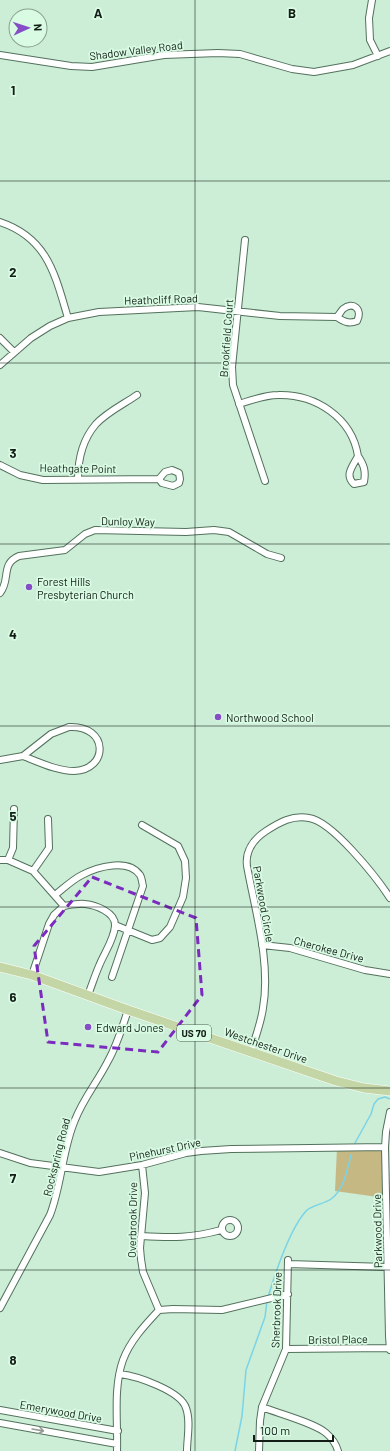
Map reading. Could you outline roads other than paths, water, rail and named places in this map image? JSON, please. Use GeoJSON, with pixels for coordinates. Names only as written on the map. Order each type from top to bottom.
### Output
{"type":"FeatureCollection","features":[{"type":"Feature","properties":{"kind":"main road","name":"Westchester Drive"},"geometry":{"type":"LineString","coordinates":[[0,967],[32,974],[128,1010],[336,1080],[364,1088],[390,1091]]}},
{"type":"Feature","properties":{"kind":"street"},"geometry":{"type":"LineString","coordinates":[[372,0],[369,18],[370,40],[378,56]]}},
{"type":"Feature","properties":{"kind":"street","name":"Shadow Valley Road"},"geometry":{"type":"LineString","coordinates":[[0,55],[64,65],[92,67],[164,55],[218,53],[240,54],[292,69],[314,72],[353,65],[390,51]]}},
{"type":"Feature","properties":{"kind":"street"},"geometry":{"type":"LineString","coordinates":[[0,222],[11,226],[29,238],[40,250],[52,268],[68,318]]}},
{"type":"Feature","properties":{"kind":"street","name":"Brookfield Court"},"geometry":{"type":"LineString","coordinates":[[245,240],[232,367],[233,385],[265,481]]}},
{"type":"Feature","properties":{"kind":"street","name":"Heathcliff Road"},"geometry":{"type":"LineString","coordinates":[[0,365],[31,338],[50,326],[68,318],[99,312],[198,307],[280,316],[337,317]]}},
{"type":"Feature","properties":{"kind":"street"},"geometry":{"type":"LineString","coordinates":[[0,338],[14,352]]}},
{"type":"Feature","properties":{"kind":"street"},"geometry":{"type":"LineString","coordinates":[[78,479],[78,462],[83,447],[96,424],[110,412],[137,395]]}},
{"type":"Feature","properties":{"kind":"street"},"geometry":{"type":"LineString","coordinates":[[239,404],[277,395],[298,396],[316,403],[332,412],[346,426],[354,438],[358,456]]}},
{"type":"Feature","properties":{"kind":"street","name":"Heathgate Point"},"geometry":{"type":"LineString","coordinates":[[0,465],[20,475],[44,480],[160,478]]}},
{"type":"Feature","properties":{"kind":"street","name":"Dunloy Way"},"geometry":{"type":"LineString","coordinates":[[0,593],[5,584],[7,566],[15,558],[65,550],[85,534],[95,530],[186,532],[222,530],[229,532],[267,554],[281,558]]}},
{"type":"Feature","properties":{"kind":"street"},"geometry":{"type":"LineString","coordinates":[[0,760],[23,756],[51,734],[72,727],[85,728],[93,734],[98,741],[100,752],[95,762],[86,769],[74,771],[54,767],[23,756]]}},
{"type":"Feature","properties":{"kind":"street"},"geometry":{"type":"LineString","coordinates":[[8,860],[13,848],[14,809]]}},
{"type":"Feature","properties":{"kind":"street"},"geometry":{"type":"LineString","coordinates":[[33,871],[49,848],[48,818]]}},
{"type":"Feature","properties":{"kind":"street","name":"Parkwood Circle"},"geometry":{"type":"LineString","coordinates":[[251,1052],[264,1007],[265,972],[262,946],[246,858],[248,849],[262,834],[278,823],[289,818],[309,818],[324,824],[349,848],[371,871],[390,898]]}},
{"type":"Feature","properties":{"kind":"street"},"geometry":{"type":"LineString","coordinates":[[115,925],[152,940],[160,938],[170,927],[183,897],[186,878],[185,861],[178,846],[142,826]]}},
{"type":"Feature","properties":{"kind":"street"},"geometry":{"type":"LineString","coordinates":[[0,860],[8,860],[33,871],[64,906]]}},
{"type":"Feature","properties":{"kind":"street"},"geometry":{"type":"LineString","coordinates":[[55,895],[75,879],[95,870],[116,866],[131,868],[141,876],[143,886],[112,977]]}},
{"type":"Feature","properties":{"kind":"street"},"geometry":{"type":"LineString","coordinates":[[32,974],[49,924],[54,915],[64,906],[85,904],[97,907],[106,911],[113,918],[115,925],[110,943],[99,965],[88,995]]}},
{"type":"Feature","properties":{"kind":"street","name":"Cherokee Drive"},"geometry":{"type":"LineString","coordinates":[[262,946],[290,948],[365,970],[390,974]]}},
{"type":"Feature","properties":{"kind":"street","name":"Rockspring Road"},"geometry":{"type":"LineString","coordinates":[[0,1308],[50,1215],[55,1201],[74,1121],[108,1062],[117,1043],[128,1010]]}},
{"type":"Feature","properties":{"kind":"street","name":"Parkwood Drive"},"geometry":{"type":"LineString","coordinates":[[390,1112],[385,1147],[388,1195],[387,1267],[389,1275],[390,1349]]}},
{"type":"Feature","properties":{"kind":"street","name":"Pinehurst Drive"},"geometry":{"type":"LineString","coordinates":[[0,1153],[30,1163],[100,1172],[142,1165],[186,1153],[200,1151],[231,1149],[385,1147]]}},
{"type":"Feature","properties":{"kind":"street","name":"Overbrook Drive"},"geometry":{"type":"LineString","coordinates":[[142,1165],[145,1193],[140,1248],[143,1272],[159,1310]]}},
{"type":"Feature","properties":{"kind":"street"},"geometry":{"type":"LineString","coordinates":[[142,1236],[180,1238],[193,1237],[222,1230]]}},
{"type":"Feature","properties":{"kind":"street","name":"Sherbrook Drive"},"geometry":{"type":"LineString","coordinates":[[259,1451],[262,1407],[286,1350],[288,1262],[387,1267]]}},
{"type":"Feature","properties":{"kind":"street"},"geometry":{"type":"LineString","coordinates":[[117,1448],[117,1392],[123,1360],[133,1341],[159,1310],[222,1310],[288,1294]]}},
{"type":"Feature","properties":{"kind":"street","name":"Bristol Place"},"geometry":{"type":"LineString","coordinates":[[286,1350],[390,1349]]}},
{"type":"Feature","properties":{"kind":"street"},"geometry":{"type":"LineString","coordinates":[[120,1374],[138,1377],[166,1390],[182,1401],[188,1412],[187,1451]]}},
{"type":"Feature","properties":{"kind":"street"},"geometry":{"type":"LineString","coordinates":[[262,1407],[320,1429],[332,1439],[338,1451]]}},
{"type":"Feature","properties":{"kind":"street","name":"Emerywood Drive"},"geometry":{"type":"LineString","coordinates":[[0,1410],[118,1431]]}},
{"type":"Feature","properties":{"kind":"street","name":"Emerywood Drive"},"geometry":{"type":"LineString","coordinates":[[0,1423],[117,1448]]}},
{"type":"Feature","properties":{"kind":"waterway"},"geometry":{"type":"LineString","coordinates":[[355,1143],[371,1114],[374,1104],[378,1099],[385,1097],[390,1099]]}},
{"type":"Feature","properties":{"kind":"waterway"},"geometry":{"type":"LineString","coordinates":[[268,1297],[294,1229],[306,1211],[328,1201],[339,1190],[342,1185],[351,1155]]}},
{"type":"Feature","properties":{"kind":"waterway"},"geometry":{"type":"LineString","coordinates":[[235,1451],[242,1416],[246,1370],[265,1317],[267,1301]]}},
{"type":"Feature","properties":{"kind":"place","name":"Forest Hills Presbyterian Church"},"geometry":{"type":"Point","coordinates":[29,587]}},
{"type":"Feature","properties":{"kind":"place","name":"Northwood School"},"geometry":{"type":"Point","coordinates":[218,717]}},
{"type":"Feature","properties":{"kind":"place","name":"Edward Jones"},"geometry":{"type":"Point","coordinates":[88,1027]}}]}
